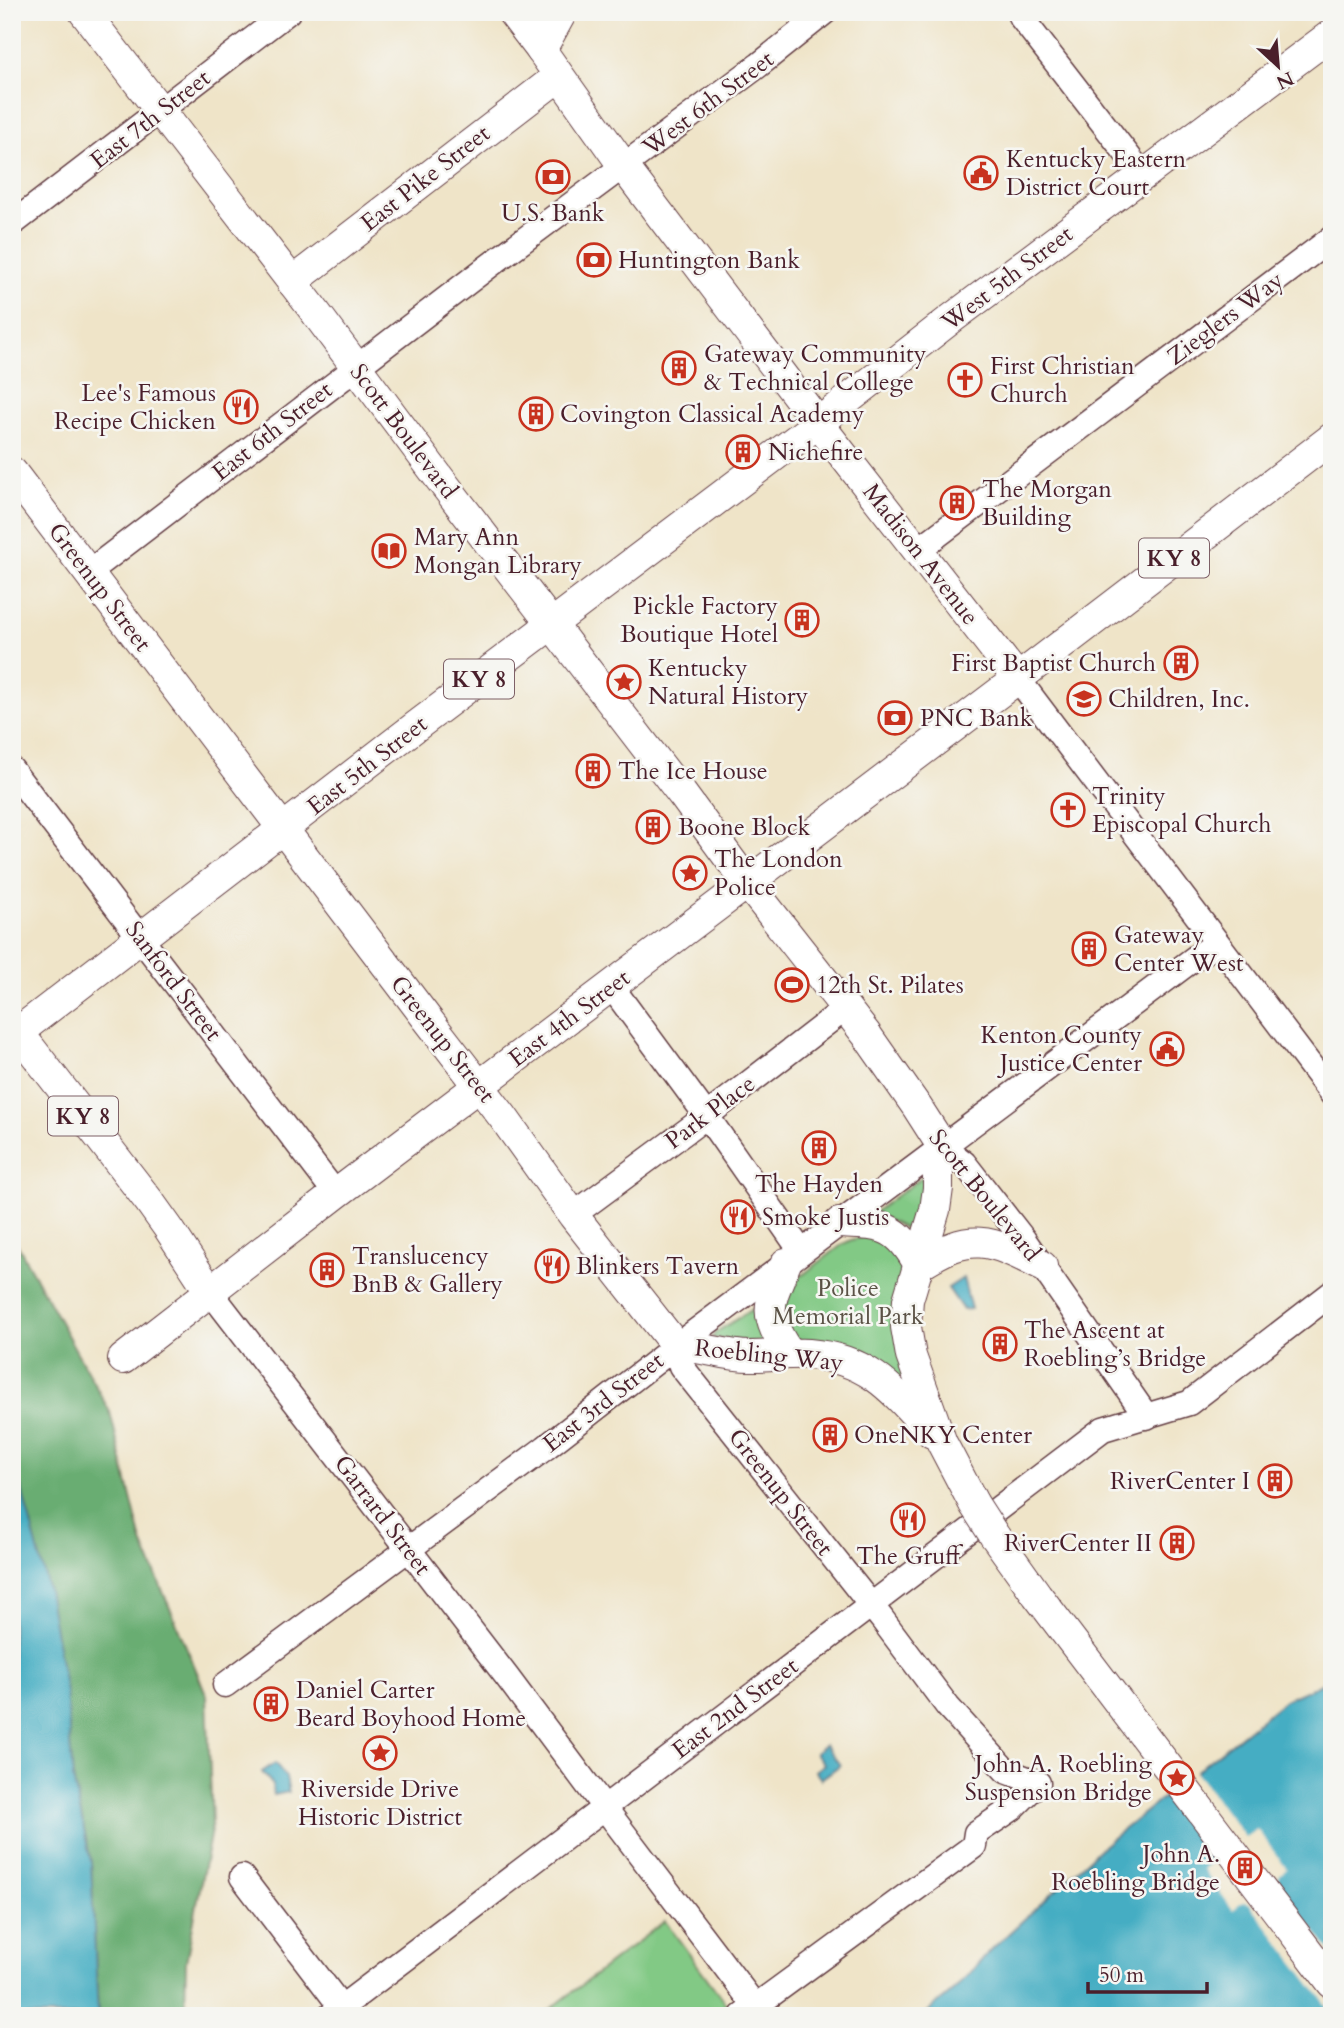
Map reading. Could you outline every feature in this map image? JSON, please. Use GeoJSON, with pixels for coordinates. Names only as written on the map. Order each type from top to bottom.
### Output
{"type":"FeatureCollection","features":[{"type":"Feature","properties":{"kind":"main road","name":"Scott Boulevard"},"geometry":{"type":"LineString","coordinates":[[84,12],[748,884],[846,1008],[942,1146]]}},
{"type":"Feature","properties":{"kind":"main road","name":"Madison Avenue"},"geometry":{"type":"LineString","coordinates":[[512,12],[624,167],[818,423],[1018,679]]}},
{"type":"Feature","properties":{"kind":"main road"},"geometry":{"type":"LineString","coordinates":[[541,50],[562,12]]}},
{"type":"Feature","properties":{"kind":"main road","name":"West 5th Street"},"geometry":{"type":"LineString","coordinates":[[818,423],[951,319],[1332,34]]}},
{"type":"Feature","properties":{"kind":"main road","name":"East Pike Street"},"geometry":{"type":"LineString","coordinates":[[292,282],[559,76]]}},
{"type":"Feature","properties":{"kind":"main road","name":"East 5th Street"},"geometry":{"type":"LineString","coordinates":[[15,1028],[141,937],[818,423]]}},
{"type":"Feature","properties":{"kind":"main road","name":"KY 8"},"geometry":{"type":"LineString","coordinates":[[1018,679],[1332,438]]}},
{"type":"Feature","properties":{"kind":"main road","name":"Greenup Street"},"geometry":{"type":"LineString","coordinates":[[12,472],[503,1117],[572,1215],[676,1346]]}},
{"type":"Feature","properties":{"kind":"main road","name":"East 4th Street"},"geometry":{"type":"LineString","coordinates":[[122,1359],[209,1290],[1018,679]]}},
{"type":"Feature","properties":{"kind":"main road","name":"Garrard Street"},"geometry":{"type":"LineString","coordinates":[[15,1028],[169,1228],[209,1290]]}},
{"type":"Feature","properties":{"kind":"main road"},"geometry":{"type":"LineString","coordinates":[[942,1146],[935,1210],[908,1300],[906,1327],[911,1356],[942,1444],[974,1504],[1037,1595],[1332,1983]]}},
{"type":"Feature","properties":{"kind":"main road"},"geometry":{"type":"LineString","coordinates":[[839,1223],[881,1226],[905,1241],[919,1265]]}},
{"type":"Feature","properties":{"kind":"main road"},"geometry":{"type":"LineString","coordinates":[[919,1265],[942,1251],[973,1242],[989,1243],[1008,1249],[1042,1266]]}},
{"type":"Feature","properties":{"kind":"main road"},"geometry":{"type":"LineString","coordinates":[[789,1353],[770,1316],[772,1296],[793,1257]]}},
{"type":"Feature","properties":{"kind":"main road","name":"Roebling Way"},"geometry":{"type":"LineString","coordinates":[[676,1346],[749,1356],[812,1354],[854,1364],[877,1377],[895,1392],[942,1444]]}},
{"type":"Feature","properties":{"kind":"street","name":"East 7th Street"},"geometry":{"type":"LineString","coordinates":[[12,224],[288,12]]}},
{"type":"Feature","properties":{"kind":"street","name":"West 6th Street"},"geometry":{"type":"LineString","coordinates":[[624,167],[825,12]]}},
{"type":"Feature","properties":{"kind":"street"},"geometry":{"type":"LineString","coordinates":[[1020,16],[1143,176]]}},
{"type":"Feature","properties":{"kind":"street","name":"East 6th Street"},"geometry":{"type":"LineString","coordinates":[[89,572],[356,366],[624,167]]}},
{"type":"Feature","properties":{"kind":"street","name":"Zieglers Way"},"geometry":{"type":"LineString","coordinates":[[918,550],[1332,238]]}},
{"type":"Feature","properties":{"kind":"street","name":"Madison Avenue"},"geometry":{"type":"LineString","coordinates":[[1018,679],[1332,1094]]}},
{"type":"Feature","properties":{"kind":"street","name":"Sanford Street"},"geometry":{"type":"LineString","coordinates":[[12,770],[336,1194]]}},
{"type":"Feature","properties":{"kind":"street","name":"East 3rd Street"},"geometry":{"type":"LineString","coordinates":[[225,1685],[545,1448],[793,1257],[1217,944]]}},
{"type":"Feature","properties":{"kind":"street"},"geometry":{"type":"LineString","coordinates":[[611,986],[706,1115],[793,1257]]}},
{"type":"Feature","properties":{"kind":"street","name":"Park Place"},"geometry":{"type":"LineString","coordinates":[[572,1215],[846,1008]]}},
{"type":"Feature","properties":{"kind":"street","name":"Scott Boulevard"},"geometry":{"type":"LineString","coordinates":[[942,1146],[964,1163],[1042,1266],[1147,1417]]}},
{"type":"Feature","properties":{"kind":"street","name":"Garrard Street"},"geometry":{"type":"LineString","coordinates":[[209,1290],[500,1668],[604,1807],[749,2011]]}},
{"type":"Feature","properties":{"kind":"street","name":"East 2nd Street"},"geometry":{"type":"LineString","coordinates":[[340,2013],[604,1807],[1103,1429],[1189,1403],[1332,1293]]}},
{"type":"Feature","properties":{"kind":"street","name":"Greenup Street"},"geometry":{"type":"LineString","coordinates":[[676,1346],[681,1366],[871,1605],[948,1707],[1006,1771],[1038,1783],[1013,1808],[976,1833],[974,1846],[749,2011]]}},
{"type":"Feature","properties":{"kind":"street"},"geometry":{"type":"LineString","coordinates":[[242,1877],[340,2013]]}},
{"type":"Feature","properties":{"kind":"green space"},"geometry":{"type":"Polygon","coordinates":[[[926,1174],[917,1235],[873,1213],[926,1174]]]}},
{"type":"Feature","properties":{"kind":"green space","name":"Police Memorial Park"},"geometry":{"type":"Polygon","coordinates":[[[876,1234],[901,1259],[916,1398],[788,1334],[781,1298],[791,1284],[843,1244],[876,1234]]]}},
{"type":"Feature","properties":{"kind":"green space"},"geometry":{"type":"Polygon","coordinates":[[[12,1235],[110,1412],[142,1542],[207,1696],[212,1825],[186,1962],[185,2016],[98,2016],[91,1862],[73,1778],[23,1494],[12,1462],[12,1235]]]}},
{"type":"Feature","properties":{"kind":"green space"},"geometry":{"type":"Polygon","coordinates":[[[759,1305],[774,1345],[712,1338],[715,1333],[759,1305]]]}},
{"type":"Feature","properties":{"kind":"green space"},"geometry":{"type":"Polygon","coordinates":[[[665,1921],[729,2008],[719,2016],[551,2016],[548,2011],[665,1921]]]}},
{"type":"Feature","properties":{"kind":"water"},"geometry":{"type":"Polygon","coordinates":[[[963,1278],[971,1309],[963,1310],[948,1288],[963,1278]]]}},
{"type":"Feature","properties":{"kind":"water"},"geometry":{"type":"Polygon","coordinates":[[[12,1462],[47,1584],[66,1692],[73,1778],[91,1862],[98,2016],[12,2016],[12,1462]]]}},
{"type":"Feature","properties":{"kind":"water"},"geometry":{"type":"Polygon","coordinates":[[[1332,1679],[1332,2016],[923,2016],[955,1989],[992,1949],[1104,1845],[1285,1700],[1332,1679]]]}},
{"type":"Feature","properties":{"kind":"water"},"geometry":{"type":"Polygon","coordinates":[[[825,1745],[840,1765],[821,1779],[815,1771],[824,1764],[815,1753],[825,1745]]]}},
{"type":"Feature","properties":{"kind":"water"},"geometry":{"type":"Polygon","coordinates":[[[275,1763],[286,1777],[289,1792],[274,1795],[272,1784],[262,1772],[275,1763]]]}},
{"type":"Feature","properties":{"kind":"pier"},"geometry":{"type":"Polygon","coordinates":[[[1193,1769],[1245,1837],[1257,1829],[1287,1869],[1278,1876],[1278,1882],[1332,1954],[1332,2012],[1249,1903],[1243,1902],[1233,1910],[1203,1869],[1212,1862],[1212,1856],[1163,1792],[1193,1769]]]}},
{"type":"Feature","properties":{"kind":"place","name":"Kentucky Eastern District Court"},"geometry":{"type":"Point","coordinates":[981,173]}},
{"type":"Feature","properties":{"kind":"place","name":"U.S. Bank"},"geometry":{"type":"Point","coordinates":[553,177]}},
{"type":"Feature","properties":{"kind":"place","name":"Huntington Bank"},"geometry":{"type":"Point","coordinates":[594,260]}},
{"type":"Feature","properties":{"kind":"place","name":"Gateway Community & Technical College"},"geometry":{"type":"Point","coordinates":[679,368]}},
{"type":"Feature","properties":{"kind":"place","name":"First Christian Church"},"geometry":{"type":"Point","coordinates":[965,380]}},
{"type":"Feature","properties":{"kind":"place","name":"Lee's Famous Recipe Chicken"},"geometry":{"type":"Point","coordinates":[241,407]}},
{"type":"Feature","properties":{"kind":"place","name":"Covington Classical Academy"},"geometry":{"type":"Point","coordinates":[536,414]}},
{"type":"Feature","properties":{"kind":"place","name":"Nichefire"},"geometry":{"type":"Point","coordinates":[743,452]}},
{"type":"Feature","properties":{"kind":"place","name":"The Morgan Building"},"geometry":{"type":"Point","coordinates":[957,503]}},
{"type":"Feature","properties":{"kind":"place","name":"Mary Ann Mongan Library"},"geometry":{"type":"Point","coordinates":[389,551]}},
{"type":"Feature","properties":{"kind":"place","name":"Pickle Factory Boutique Hotel"},"geometry":{"type":"Point","coordinates":[802,620]}},
{"type":"Feature","properties":{"kind":"place","name":"First Baptist Church"},"geometry":{"type":"Point","coordinates":[1181,663]}},
{"type":"Feature","properties":{"kind":"place","name":"Kentucky Natural History"},"geometry":{"type":"Point","coordinates":[624,682]}},
{"type":"Feature","properties":{"kind":"place","name":"Children, Inc."},"geometry":{"type":"Point","coordinates":[1084,699]}},
{"type":"Feature","properties":{"kind":"place","name":"PNC Bank"},"geometry":{"type":"Point","coordinates":[895,718]}},
{"type":"Feature","properties":{"kind":"place","name":"The Ice House"},"geometry":{"type":"Point","coordinates":[593,771]}},
{"type":"Feature","properties":{"kind":"place","name":"Trinity Episcopal Church"},"geometry":{"type":"Point","coordinates":[1068,810]}},
{"type":"Feature","properties":{"kind":"place","name":"Boone Block"},"geometry":{"type":"Point","coordinates":[653,827]}},
{"type":"Feature","properties":{"kind":"place","name":"The London Police"},"geometry":{"type":"Point","coordinates":[690,873]}},
{"type":"Feature","properties":{"kind":"place","name":"Gateway Center West"},"geometry":{"type":"Point","coordinates":[1089,949]}},
{"type":"Feature","properties":{"kind":"place","name":"12th St. Pilates"},"geometry":{"type":"Point","coordinates":[792,985]}},
{"type":"Feature","properties":{"kind":"place","name":"Kenton County Justice Center"},"geometry":{"type":"Point","coordinates":[1167,1049]}},
{"type":"Feature","properties":{"kind":"place","name":"The Hayden"},"geometry":{"type":"Point","coordinates":[819,1148]}},
{"type":"Feature","properties":{"kind":"place","name":"Smoke Justis"},"geometry":{"type":"Point","coordinates":[738,1217]}},
{"type":"Feature","properties":{"kind":"place","name":"Blinkers Tavern"},"geometry":{"type":"Point","coordinates":[552,1266]}},
{"type":"Feature","properties":{"kind":"place","name":"Translucency BnB & Gallery"},"geometry":{"type":"Point","coordinates":[327,1270]}},
{"type":"Feature","properties":{"kind":"place","name":"The Ascent at Roebling’s Bridge"},"geometry":{"type":"Point","coordinates":[1000,1344]}},
{"type":"Feature","properties":{"kind":"place","name":"OneNKY Center"},"geometry":{"type":"Point","coordinates":[830,1435]}},
{"type":"Feature","properties":{"kind":"place","name":"RiverCenter I"},"geometry":{"type":"Point","coordinates":[1275,1481]}},
{"type":"Feature","properties":{"kind":"place","name":"The Gruff"},"geometry":{"type":"Point","coordinates":[908,1520]}},
{"type":"Feature","properties":{"kind":"place","name":"RiverCenter II"},"geometry":{"type":"Point","coordinates":[1177,1543]}},
{"type":"Feature","properties":{"kind":"place","name":"Daniel Carter Beard Boyhood Home"},"geometry":{"type":"Point","coordinates":[271,1704]}},
{"type":"Feature","properties":{"kind":"place","name":"Riverside Drive Historic District"},"geometry":{"type":"Point","coordinates":[380,1753]}},
{"type":"Feature","properties":{"kind":"place","name":"John A. Roebling Suspension Bridge"},"geometry":{"type":"Point","coordinates":[1177,1778]}},
{"type":"Feature","properties":{"kind":"place","name":"John A. Roebling Bridge"},"geometry":{"type":"Point","coordinates":[1245,1868]}}]}
